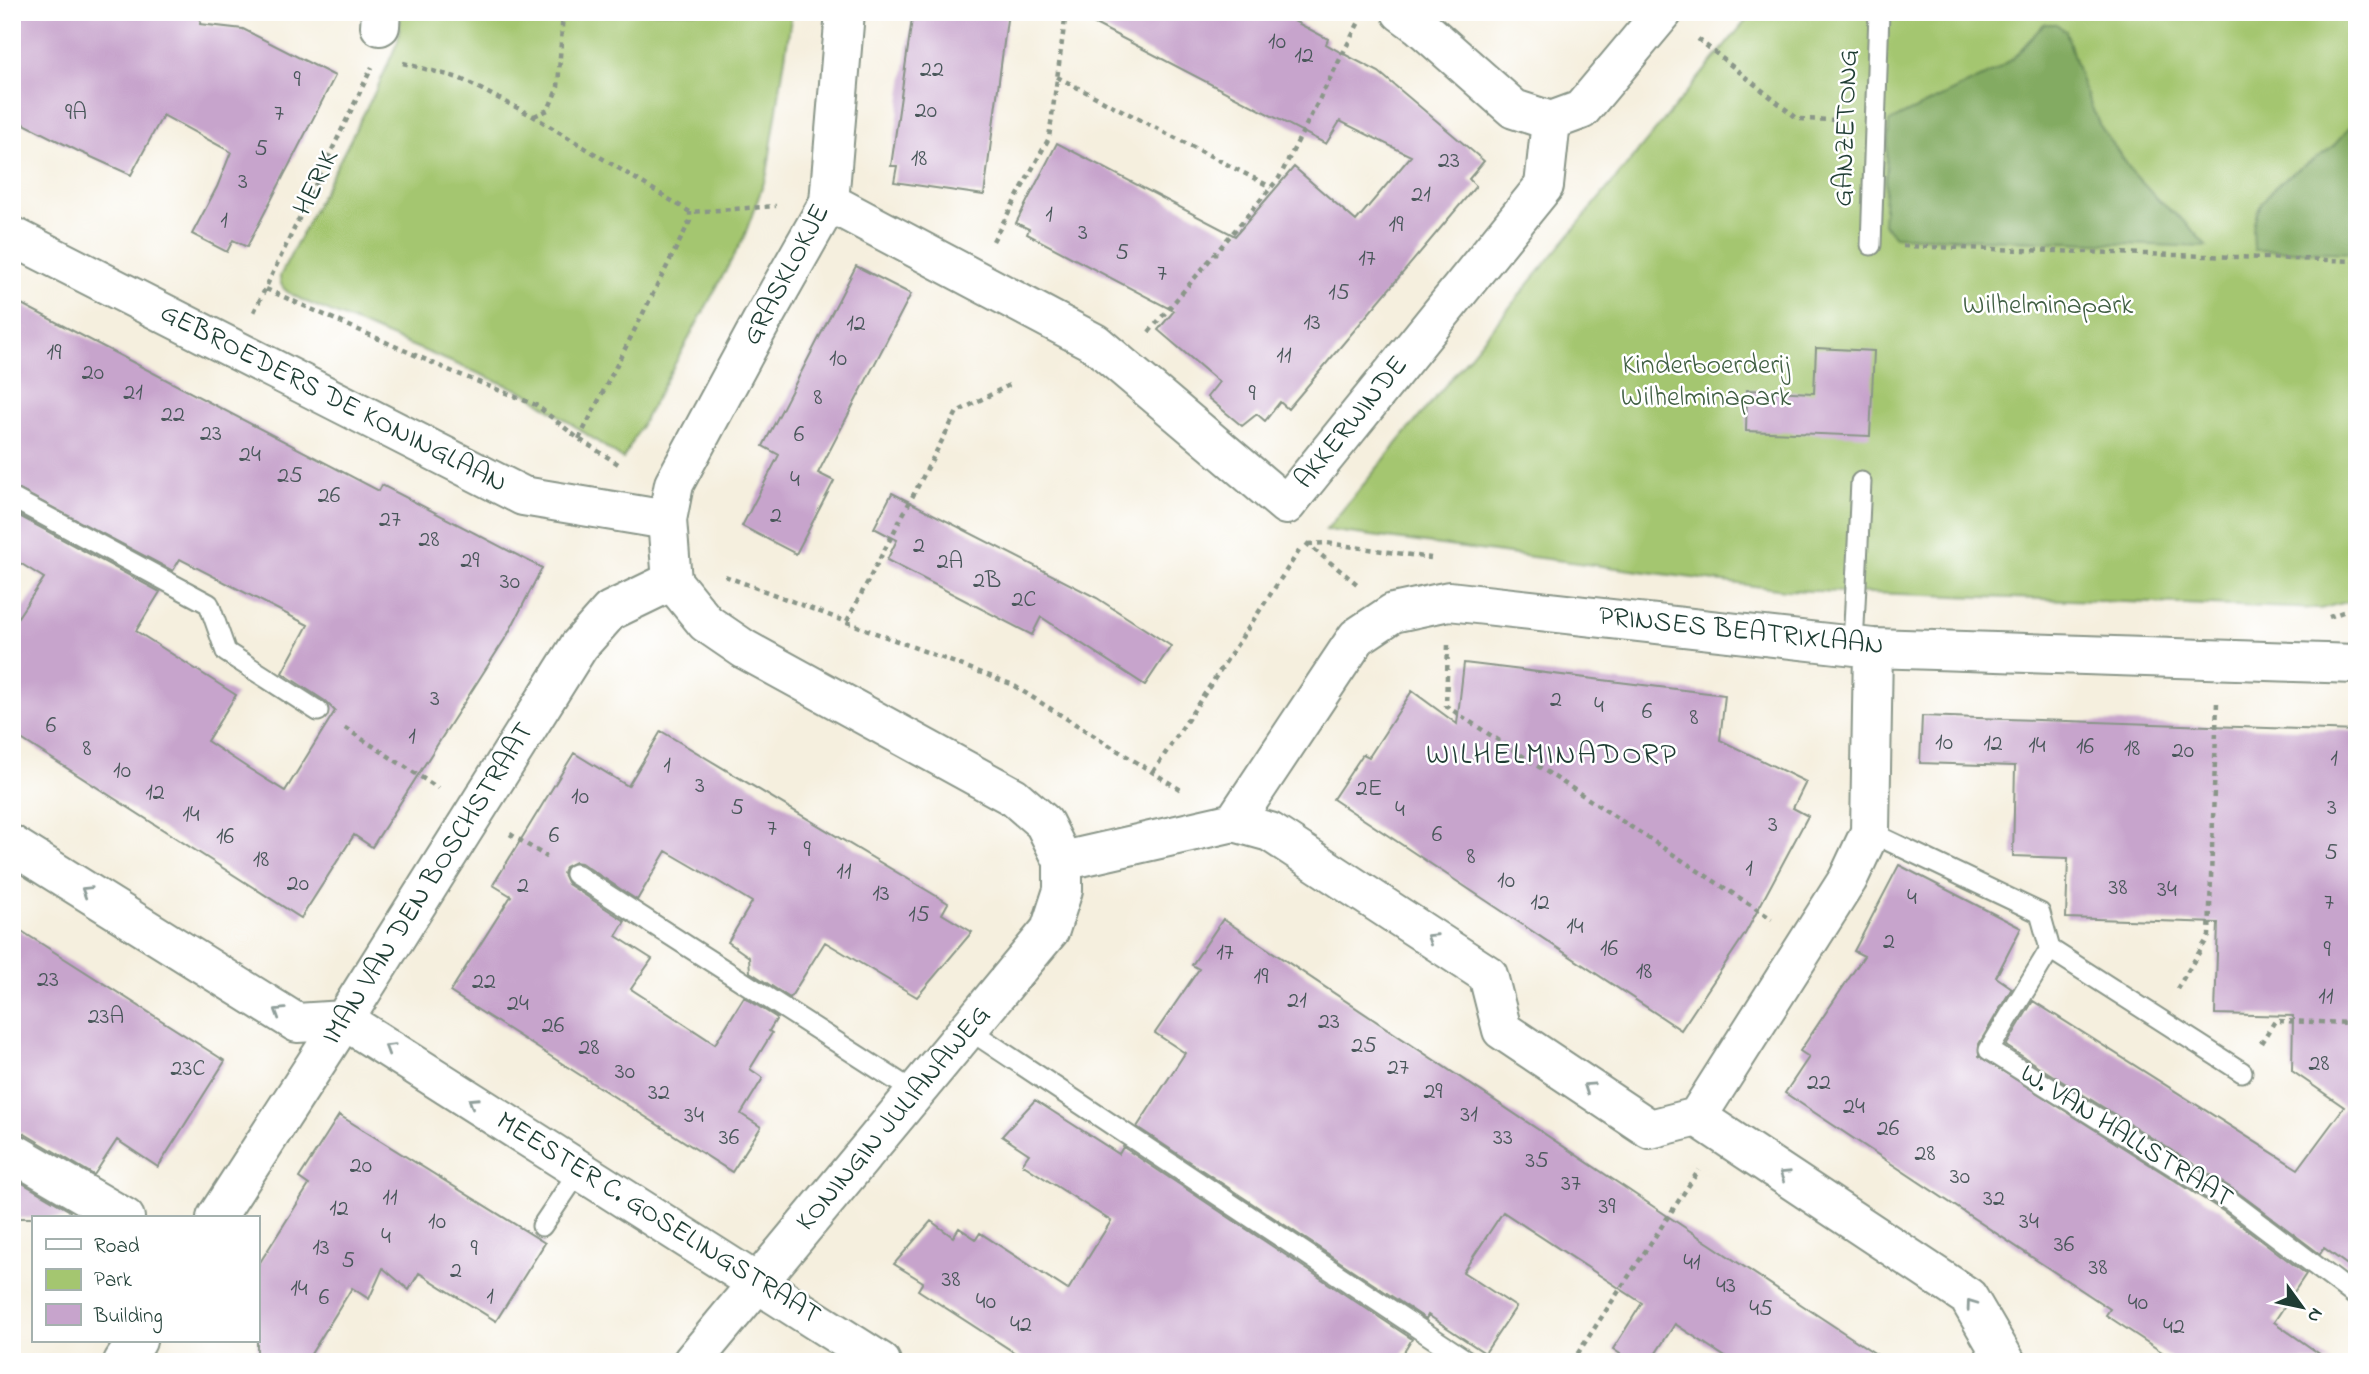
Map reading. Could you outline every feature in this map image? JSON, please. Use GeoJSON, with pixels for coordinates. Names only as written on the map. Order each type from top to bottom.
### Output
{"type":"FeatureCollection","features":[{"type":"Feature","properties":{"kind":"street","name":"GRASKLOKJE"},"geometry":{"type":"LineString","coordinates":[[672,581],[667,520],[674,484],[830,202],[845,12]]}},
{"type":"Feature","properties":{"kind":"street"},"geometry":{"type":"LineString","coordinates":[[1401,12],[1514,109],[1550,121],[1581,110],[1663,12]]}},
{"type":"Feature","properties":{"kind":"street","name":"AKKERWINDE"},"geometry":{"type":"LineString","coordinates":[[830,202],[1095,343],[1286,505],[1544,186],[1550,121]]}},
{"type":"Feature","properties":{"kind":"street","name":"GEBROEDERS DE KONINGLAAN"},"geometry":{"type":"LineString","coordinates":[[12,236],[523,496],[667,520]]}},
{"type":"Feature","properties":{"kind":"street"},"geometry":{"type":"LineString","coordinates":[[672,581],[706,623],[744,649],[1014,797],[1044,823],[1063,861],[1234,822],[1270,832],[1488,975],[1502,1030],[1650,1129],[1709,1126],[1968,1297],[2006,1362]]}},
{"type":"Feature","properties":{"kind":"street","name":"IMAN VAN DEN BOSCHSTRAAT"},"geometry":{"type":"LineString","coordinates":[[217,1216],[579,646],[610,611],[672,581]]}},
{"type":"Feature","properties":{"kind":"street","name":"PRINSES BEATRIXLAAN"},"geometry":{"type":"LineString","coordinates":[[1234,822],[1357,637],[1393,613],[1449,601],[1863,647],[2357,664]]}},
{"type":"Feature","properties":{"kind":"street"},"geometry":{"type":"LineString","coordinates":[[1709,1126],[1807,943],[1847,880],[1870,832],[1863,647]]}},
{"type":"Feature","properties":{"kind":"street"},"geometry":{"type":"LineString","coordinates":[[12,845],[297,1023],[344,1020]]}},
{"type":"Feature","properties":{"kind":"street","name":"KONINGIN JULIANAWEG"},"geometry":{"type":"LineString","coordinates":[[692,1362],[1050,930],[1063,890],[1063,861]]}},
{"type":"Feature","properties":{"kind":"street","name":"MEESTER C. GOSELINGSTRAAT"},"geometry":{"type":"LineString","coordinates":[[344,1020],[881,1362]]}},
{"type":"Feature","properties":{"kind":"street"},"geometry":{"type":"LineString","coordinates":[[12,1153],[122,1216]]}},
{"type":"Feature","properties":{"kind":"street"},"geometry":{"type":"LineString","coordinates":[[123,1362],[136,1342]]}},
{"type":"Feature","properties":{"kind":"lane","name":"GANZETONG"},"geometry":{"type":"LineString","coordinates":[[1871,245],[1879,12]]}},
{"type":"Feature","properties":{"kind":"lane"},"geometry":{"type":"LineString","coordinates":[[1861,481],[1863,647]]}},
{"type":"Feature","properties":{"kind":"lane"},"geometry":{"type":"LineString","coordinates":[[12,498],[209,604],[226,653],[317,711]]}},
{"type":"Feature","properties":{"kind":"lane"},"geometry":{"type":"LineString","coordinates":[[1870,832],[2040,913],[2050,949],[2242,1072]]}},
{"type":"Feature","properties":{"kind":"lane"},"geometry":{"type":"LineString","coordinates":[[575,874],[916,1093]]}},
{"type":"Feature","properties":{"kind":"lane","name":"W. VAN HALLSTRAAT"},"geometry":{"type":"LineString","coordinates":[[2050,949],[1989,1049],[2230,1201],[2357,1297]]}},
{"type":"Feature","properties":{"kind":"lane"},"geometry":{"type":"LineString","coordinates":[[968,1029],[1469,1362]]}},
{"type":"Feature","properties":{"kind":"lane"},"geometry":{"type":"LineString","coordinates":[[542,1226],[579,1171]]}},
{"type":"Feature","properties":{"kind":"path"},"geometry":{"type":"LineString","coordinates":[[533,116],[548,110],[558,86],[563,12]]}},
{"type":"Feature","properties":{"kind":"path"},"geometry":{"type":"LineString","coordinates":[[974,279],[1049,138],[1066,12]]}},
{"type":"Feature","properties":{"kind":"path"},"geometry":{"type":"LineString","coordinates":[[1121,365],[1279,178],[1364,12]]}},
{"type":"Feature","properties":{"kind":"path"},"geometry":{"type":"LineString","coordinates":[[379,32],[533,116],[690,212],[830,202]]}},
{"type":"Feature","properties":{"kind":"path","name":"HERIK"},"geometry":{"type":"LineString","coordinates":[[235,349],[266,289],[379,32]]}},
{"type":"Feature","properties":{"kind":"path"},"geometry":{"type":"LineString","coordinates":[[1696,37],[1798,119],[1875,121]]}},
{"type":"Feature","properties":{"kind":"path"},"geometry":{"type":"LineString","coordinates":[[1057,77],[1271,187]]}},
{"type":"Feature","properties":{"kind":"path"},"geometry":{"type":"LineString","coordinates":[[579,439],[690,221],[690,212]]}},
{"type":"Feature","properties":{"kind":"path"},"geometry":{"type":"LineString","coordinates":[[1871,245],[2357,261]]}},
{"type":"Feature","properties":{"kind":"path"},"geometry":{"type":"LineString","coordinates":[[266,289],[451,371],[536,405],[579,439],[629,471],[667,520]]}},
{"type":"Feature","properties":{"kind":"path"},"geometry":{"type":"LineString","coordinates":[[847,621],[957,412],[1011,384]]}},
{"type":"Feature","properties":{"kind":"path"},"geometry":{"type":"LineString","coordinates":[[672,581],[721,575],[1011,684],[1153,772],[1298,550],[1307,544],[1393,613]]}},
{"type":"Feature","properties":{"kind":"path"},"geometry":{"type":"LineString","coordinates":[[1449,601],[1446,706],[1807,943]]}},
{"type":"Feature","properties":{"kind":"path"},"geometry":{"type":"LineString","coordinates":[[2159,1018],[2209,936],[2219,660]]}},
{"type":"Feature","properties":{"kind":"path"},"geometry":{"type":"LineString","coordinates":[[317,711],[575,874]]}},
{"type":"Feature","properties":{"kind":"path"},"geometry":{"type":"LineString","coordinates":[[2242,1072],[2275,1021],[2357,1023]]}},
{"type":"Feature","properties":{"kind":"path"},"geometry":{"type":"LineString","coordinates":[[1572,1362],[1709,1126]]}},
{"type":"Feature","properties":{"kind":"green space"},"geometry":{"type":"Polygon","coordinates":[[[401,12],[792,12],[767,174],[744,237],[623,459],[526,393],[304,301],[288,292],[280,281],[280,276],[380,82],[398,41],[401,12]]]}},
{"type":"Feature","properties":{"kind":"green space","name":"Wilhelminapark"},"geometry":{"type":"Polygon","coordinates":[[[1753,12],[2357,12],[2357,599],[2320,609],[1785,590],[1326,530],[1753,12]]]}},
{"type":"Feature","properties":{"kind":"green space"},"geometry":{"type":"Polygon","coordinates":[[[2044,24],[2056,24],[2066,31],[2082,84],[2099,124],[2133,173],[2158,200],[2186,223],[2207,247],[1895,236],[1883,224],[1889,122],[1997,70],[2014,57],[2044,24]]]}},
{"type":"Feature","properties":{"kind":"green space"},"geometry":{"type":"Polygon","coordinates":[[[2357,116],[2357,253],[2254,250],[2254,222],[2265,198],[2284,179],[2332,146],[2357,116]]]}},
{"type":"Feature","properties":{"kind":"building"},"geometry":{"type":"Polygon","coordinates":[[[12,12],[201,12],[200,24],[243,29],[335,76],[247,247],[233,240],[227,252],[192,234],[217,187],[231,152],[163,115],[131,175],[12,118],[12,12]]]}},
{"type":"Feature","properties":{"kind":"building"},"geometry":{"type":"Polygon","coordinates":[[[913,12],[1008,12],[984,195],[894,182],[897,166],[891,166],[913,12]]]}},
{"type":"Feature","properties":{"kind":"building"},"geometry":{"type":"Polygon","coordinates":[[[1072,12],[1277,12],[1328,39],[1326,44],[1379,72],[1484,161],[1469,179],[1476,186],[1288,409],[1280,402],[1265,421],[1257,414],[1242,426],[1207,397],[1219,382],[1158,330],[1174,311],[1027,234],[1029,229],[1016,223],[1057,143],[1235,236],[1294,167],[1356,221],[1411,156],[1340,121],[1326,144],[1072,12]]]}},
{"type":"Feature","properties":{"kind":"building"},"geometry":{"type":"Polygon","coordinates":[[[856,266],[911,294],[818,473],[834,481],[796,554],[742,526],[779,455],[763,446],[856,266]]]}},
{"type":"Feature","properties":{"kind":"building"},"geometry":{"type":"Polygon","coordinates":[[[12,299],[379,491],[382,485],[542,568],[508,634],[372,847],[354,835],[301,918],[12,733],[12,626],[44,578],[12,558],[12,512],[160,592],[136,631],[236,695],[207,741],[285,791],[335,711],[325,701],[282,673],[308,625],[180,559],[173,571],[12,486],[12,299]]]}},
{"type":"Feature","properties":{"kind":"building"},"geometry":{"type":"Polygon","coordinates":[[[1816,348],[1874,351],[1870,436],[1746,431],[1747,390],[1814,393],[1816,348]]]}},
{"type":"Feature","properties":{"kind":"building"},"geometry":{"type":"Polygon","coordinates":[[[892,493],[1097,598],[1171,646],[1145,685],[1041,617],[1032,635],[887,560],[897,540],[874,528],[892,493]]]}},
{"type":"Feature","properties":{"kind":"building"},"geometry":{"type":"Polygon","coordinates":[[[1464,663],[1725,695],[1720,740],[1806,782],[1793,808],[1808,816],[1745,934],[1681,1030],[1333,799],[1363,754],[1369,757],[1412,691],[1457,724],[1464,663]]]}},
{"type":"Feature","properties":{"kind":"building"},"geometry":{"type":"Polygon","coordinates":[[[1922,716],[2357,731],[2357,889],[2350,1052],[2357,1052],[2357,1272],[2324,1248],[2320,1254],[2236,1191],[2006,1046],[2033,1001],[2298,1169],[2344,1107],[2292,1071],[2293,1016],[2215,1014],[2218,923],[2066,918],[2068,858],[2013,856],[2015,766],[1920,763],[1922,716]]]}},
{"type":"Feature","properties":{"kind":"building"},"geometry":{"type":"Polygon","coordinates":[[[661,731],[948,903],[942,914],[972,932],[917,997],[825,942],[790,998],[750,972],[749,957],[728,942],[752,902],[716,880],[666,851],[637,900],[581,863],[575,862],[565,867],[563,874],[568,884],[625,921],[616,936],[652,959],[631,989],[715,1044],[744,997],[777,1018],[769,1031],[772,1033],[750,1069],[763,1078],[741,1114],[761,1127],[732,1172],[450,992],[511,896],[493,885],[574,753],[628,786],[661,731]]]}},
{"type":"Feature","properties":{"kind":"building"},"geometry":{"type":"Polygon","coordinates":[[[1899,865],[2021,928],[1996,977],[2012,988],[1979,1044],[1979,1056],[2223,1211],[2306,1274],[2274,1322],[2331,1362],[2177,1362],[2106,1315],[2110,1309],[1785,1093],[1809,1057],[1800,1051],[1864,956],[1854,951],[1899,865]]]}},
{"type":"Feature","properties":{"kind":"building"},"geometry":{"type":"Polygon","coordinates":[[[1223,919],[1888,1362],[1733,1362],[1675,1324],[1650,1362],[1632,1362],[1613,1349],[1642,1303],[1503,1212],[1463,1272],[1516,1307],[1485,1353],[1428,1315],[1426,1319],[1137,1127],[1185,1053],[1155,1033],[1199,969],[1192,965],[1223,919]]]}},
{"type":"Feature","properties":{"kind":"building"},"geometry":{"type":"Polygon","coordinates":[[[12,925],[225,1061],[158,1167],[117,1140],[94,1175],[23,1133],[12,1130],[12,925]]]}},
{"type":"Feature","properties":{"kind":"building"},"geometry":{"type":"Polygon","coordinates":[[[1035,1100],[1119,1154],[1123,1147],[1412,1339],[1398,1362],[1029,1362],[918,1290],[923,1282],[894,1264],[931,1221],[953,1237],[959,1228],[976,1239],[980,1233],[1068,1290],[1111,1221],[1022,1164],[1029,1154],[1002,1136],[1035,1100]]]}},
{"type":"Feature","properties":{"kind":"building"},"geometry":{"type":"Polygon","coordinates":[[[339,1115],[545,1243],[496,1321],[419,1273],[409,1290],[383,1268],[369,1299],[352,1288],[306,1362],[257,1362],[259,1264],[309,1185],[299,1178],[339,1115]]]}},
{"type":"Feature","properties":{"kind":"building"},"geometry":{"type":"Polygon","coordinates":[[[12,1177],[70,1211],[67,1216],[12,1218],[12,1177]]]}},
{"type":"Feature","properties":{"kind":"district","name":"WILHELMINADORP"},"geometry":{"type":"Point","coordinates":[1552,756]}},
{"type":"Feature","properties":{"kind":"park label","name":"Kinderboerderij Wilhelminapark"},"geometry":{"type":"Point","coordinates":[1706,382]}}]}
